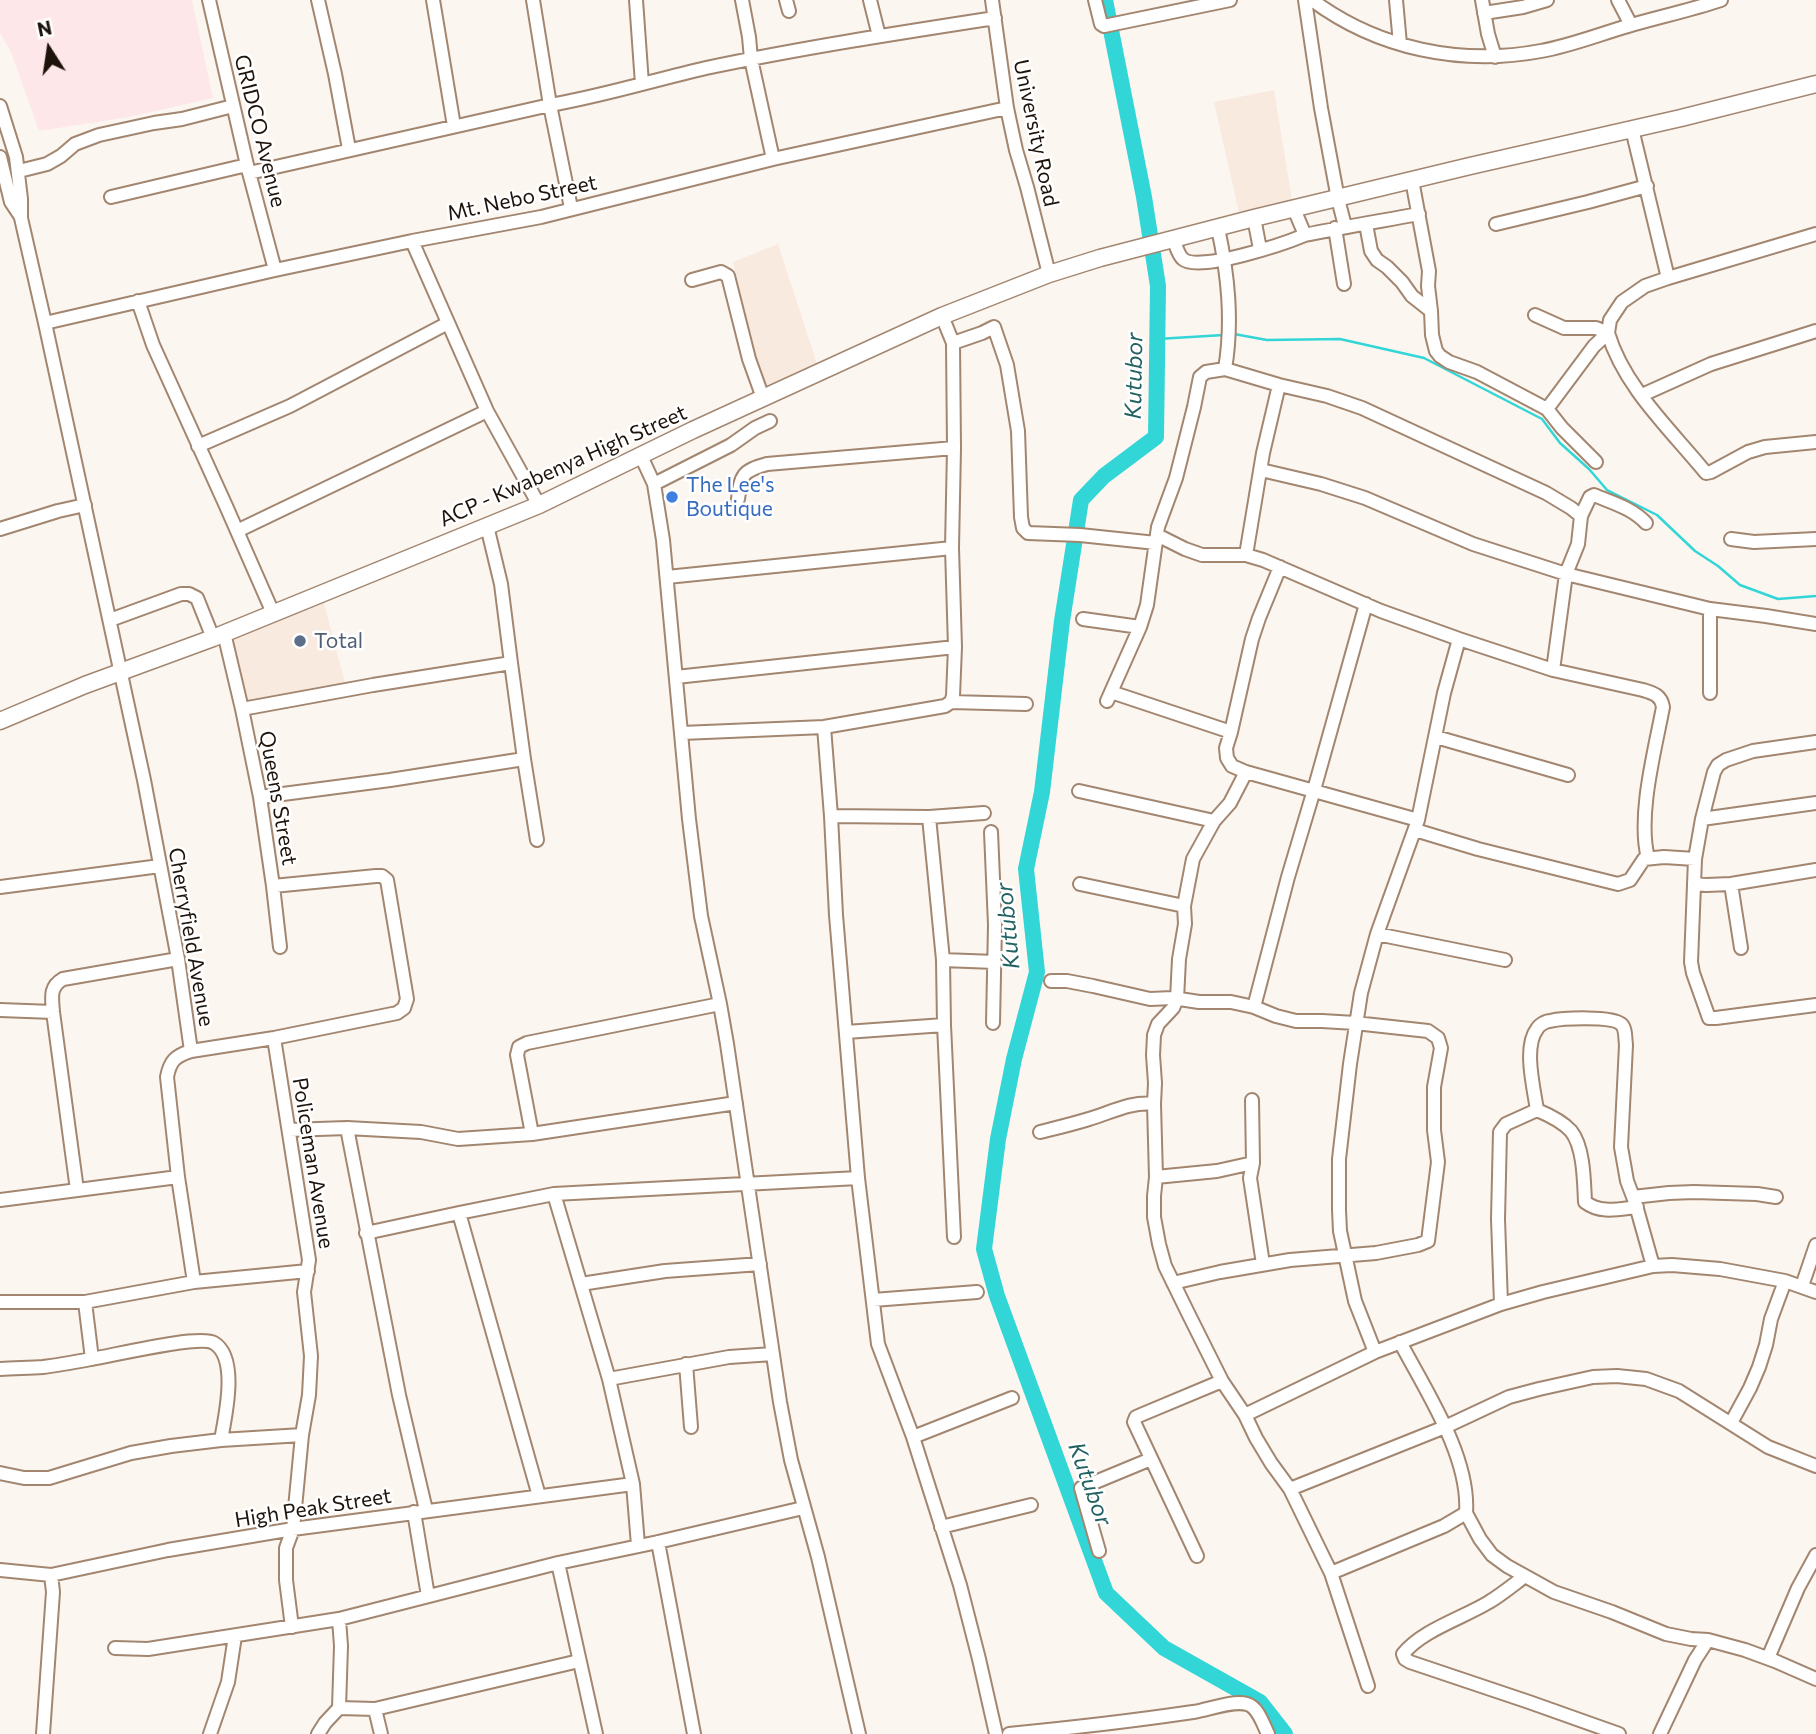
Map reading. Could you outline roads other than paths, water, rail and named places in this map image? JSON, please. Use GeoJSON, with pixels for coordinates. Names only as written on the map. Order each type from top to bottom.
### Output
{"type":"FeatureCollection","features":[{"type":"Feature","properties":{"kind":"main road","name":"ACP - Kwabenya High Street"},"geometry":{"type":"LineString","coordinates":[[0,721],[539,505],[942,316],[1074,265],[1412,180],[1816,84]]}},
{"type":"Feature","properties":{"kind":"street","name":"GRIDCO Avenue"},"geometry":{"type":"LineString","coordinates":[[209,0],[248,169],[275,270]]}},
{"type":"Feature","properties":{"kind":"street"},"geometry":{"type":"LineString","coordinates":[[318,0],[349,149]]}},
{"type":"Feature","properties":{"kind":"street"},"geometry":{"type":"LineString","coordinates":[[433,0],[454,126]]}},
{"type":"Feature","properties":{"kind":"street"},"geometry":{"type":"LineString","coordinates":[[533,0],[550,105],[571,208]]}},
{"type":"Feature","properties":{"kind":"street"},"geometry":{"type":"LineString","coordinates":[[636,0],[642,84]]}},
{"type":"Feature","properties":{"kind":"street"},"geometry":{"type":"LineString","coordinates":[[742,0],[751,59],[773,159]]}},
{"type":"Feature","properties":{"kind":"street"},"geometry":{"type":"LineString","coordinates":[[870,0],[879,36]]}},
{"type":"Feature","properties":{"kind":"street","name":"University Road"},"geometry":{"type":"LineString","coordinates":[[992,0],[1006,108],[1049,274]]}},
{"type":"Feature","properties":{"kind":"street"},"geometry":{"type":"LineString","coordinates":[[1095,0],[1101,24],[1109,25],[1200,3],[1230,0]]}},
{"type":"Feature","properties":{"kind":"street"},"geometry":{"type":"LineString","coordinates":[[1305,0],[1338,199],[1344,284]]}},
{"type":"Feature","properties":{"kind":"street"},"geometry":{"type":"LineString","coordinates":[[1312,0],[1329,12],[1385,40],[1423,51],[1463,57],[1495,57],[1543,51],[1698,4],[1721,0]]}},
{"type":"Feature","properties":{"kind":"street"},"geometry":{"type":"LineString","coordinates":[[1396,0],[1400,44]]}},
{"type":"Feature","properties":{"kind":"street"},"geometry":{"type":"LineString","coordinates":[[1495,57],[1483,7],[1523,7],[1547,0]]}},
{"type":"Feature","properties":{"kind":"street"},"geometry":{"type":"LineString","coordinates":[[1618,0],[1631,25]]}},
{"type":"Feature","properties":{"kind":"street"},"geometry":{"type":"LineString","coordinates":[[111,197],[590,98],[751,59],[995,18]]}},
{"type":"Feature","properties":{"kind":"street"},"geometry":{"type":"LineString","coordinates":[[0,106],[19,171],[21,218]]}},
{"type":"Feature","properties":{"kind":"street"},"geometry":{"type":"LineString","coordinates":[[19,171],[47,164],[75,144],[99,135],[233,106]]}},
{"type":"Feature","properties":{"kind":"street","name":"Mt. Nebo Street"},"geometry":{"type":"LineString","coordinates":[[46,323],[275,270],[541,217],[773,159],[1006,108]]}},
{"type":"Feature","properties":{"kind":"street"},"geometry":{"type":"LineString","coordinates":[[1632,129],[1668,278]]}},
{"type":"Feature","properties":{"kind":"street"},"geometry":{"type":"LineString","coordinates":[[0,157],[6,203],[21,218]]}},
{"type":"Feature","properties":{"kind":"street"},"geometry":{"type":"LineString","coordinates":[[1412,180],[1429,271],[1433,344],[1440,356],[1547,409],[1596,462]]}},
{"type":"Feature","properties":{"kind":"street"},"geometry":{"type":"LineString","coordinates":[[1496,224],[1647,186]]}},
{"type":"Feature","properties":{"kind":"street"},"geometry":{"type":"LineString","coordinates":[[1294,209],[1305,235]]}},
{"type":"Feature","properties":{"kind":"street"},"geometry":{"type":"LineString","coordinates":[[1166,241],[1182,258],[1191,263],[1224,260],[1305,235],[1419,214]]}},
{"type":"Feature","properties":{"kind":"street","name":"Cherryfield Avenue"},"geometry":{"type":"LineString","coordinates":[[21,218],[110,620],[178,959],[191,1051],[179,1055],[170,1063],[167,1077],[178,1177],[194,1282]]}},
{"type":"Feature","properties":{"kind":"street"},"geometry":{"type":"LineString","coordinates":[[1254,219],[1260,249]]}},
{"type":"Feature","properties":{"kind":"street"},"geometry":{"type":"LineString","coordinates":[[1366,224],[1371,251],[1377,260],[1402,282],[1412,296],[1432,310]]}},
{"type":"Feature","properties":{"kind":"street"},"geometry":{"type":"LineString","coordinates":[[1218,228],[1228,291],[1229,336],[1225,369]]}},
{"type":"Feature","properties":{"kind":"street"},"geometry":{"type":"LineString","coordinates":[[1816,234],[1645,286],[1622,302],[1611,320],[1608,333],[1613,350],[1631,382],[1706,473],[1748,452],[1816,442]]}},
{"type":"Feature","properties":{"kind":"street"},"geometry":{"type":"LineString","coordinates":[[412,241],[487,411],[539,505]]}},
{"type":"Feature","properties":{"kind":"street"},"geometry":{"type":"LineString","coordinates":[[692,280],[721,272],[728,276],[749,359],[763,398]]}},
{"type":"Feature","properties":{"kind":"street"},"geometry":{"type":"LineString","coordinates":[[138,302],[152,345],[273,613]]}},
{"type":"Feature","properties":{"kind":"street"},"geometry":{"type":"LineString","coordinates":[[1535,315],[1564,328],[1596,328],[1608,333]]}},
{"type":"Feature","properties":{"kind":"street"},"geometry":{"type":"LineString","coordinates":[[942,316],[953,343],[954,647],[951,702]]}},
{"type":"Feature","properties":{"kind":"street"},"geometry":{"type":"LineString","coordinates":[[198,446],[290,407],[448,323]]}},
{"type":"Feature","properties":{"kind":"street"},"geometry":{"type":"LineString","coordinates":[[953,343],[993,327],[1007,365],[1018,431],[1021,517],[1023,528],[1028,533],[1157,539],[1202,555],[1246,555],[1263,559],[1381,611],[1459,639],[1553,670],[1657,695],[1663,707],[1649,780],[1645,821],[1645,848],[1648,858]]}},
{"type":"Feature","properties":{"kind":"street"},"geometry":{"type":"LineString","coordinates":[[1642,394],[1712,364],[1816,331]]}},
{"type":"Feature","properties":{"kind":"street"},"geometry":{"type":"LineString","coordinates":[[1547,409],[1594,346],[1608,333]]}},
{"type":"Feature","properties":{"kind":"street"},"geometry":{"type":"LineString","coordinates":[[1231,732],[1109,697],[1147,605],[1158,527],[1176,478],[1200,377],[1206,372],[1225,369],[1362,408],[1546,493],[1581,516]]}},
{"type":"Feature","properties":{"kind":"street"},"geometry":{"type":"LineString","coordinates":[[1246,555],[1263,453],[1279,385]]}},
{"type":"Feature","properties":{"kind":"street"},"geometry":{"type":"LineString","coordinates":[[237,531],[487,411]]}},
{"type":"Feature","properties":{"kind":"street"},"geometry":{"type":"LineString","coordinates":[[654,484],[731,445],[755,428],[771,421]]}},
{"type":"Feature","properties":{"kind":"street"},"geometry":{"type":"LineString","coordinates":[[738,499],[740,481],[746,471],[767,464],[954,447]]}},
{"type":"Feature","properties":{"kind":"street"},"geometry":{"type":"LineString","coordinates":[[641,456],[654,484],[663,540],[689,819],[701,916],[720,1004],[790,1460],[818,1557],[859,1734]]}},
{"type":"Feature","properties":{"kind":"street"},"geometry":{"type":"LineString","coordinates":[[1261,470],[1365,498],[1473,544],[1566,574],[1710,609],[1816,624]]}},
{"type":"Feature","properties":{"kind":"street"},"geometry":{"type":"LineString","coordinates":[[1553,670],[1566,574],[1578,544],[1581,516],[1590,497],[1594,495],[1628,509],[1638,514],[1646,523]]}},
{"type":"Feature","properties":{"kind":"street"},"geometry":{"type":"LineString","coordinates":[[0,529],[85,505]]}},
{"type":"Feature","properties":{"kind":"street"},"geometry":{"type":"LineString","coordinates":[[487,526],[501,584],[537,840]]}},
{"type":"Feature","properties":{"kind":"street"},"geometry":{"type":"LineString","coordinates":[[1731,539],[1754,542],[1816,539]]}},
{"type":"Feature","properties":{"kind":"street"},"geometry":{"type":"LineString","coordinates":[[667,577],[952,548]]}},
{"type":"Feature","properties":{"kind":"street"},"geometry":{"type":"LineString","coordinates":[[1280,567],[1252,639],[1226,748],[1227,758],[1232,766],[1314,790],[1478,849],[1618,884],[1630,880],[1644,859],[1695,859]]}},
{"type":"Feature","properties":{"kind":"street","name":"Queens Street"},"geometry":{"type":"LineString","coordinates":[[110,620],[173,596],[189,594],[197,598],[218,635],[242,709],[260,797],[273,886],[376,876],[387,880],[407,999],[404,1008],[397,1013],[274,1038],[191,1051]]}},
{"type":"Feature","properties":{"kind":"street"},"geometry":{"type":"LineString","coordinates":[[1254,1007],[1366,604]]}},
{"type":"Feature","properties":{"kind":"street"},"geometry":{"type":"LineString","coordinates":[[1710,609],[1710,693]]}},
{"type":"Feature","properties":{"kind":"street"},"geometry":{"type":"LineString","coordinates":[[1083,619],[1140,627]]}},
{"type":"Feature","properties":{"kind":"street"},"geometry":{"type":"LineString","coordinates":[[1375,1352],[1355,1301],[1340,1231],[1339,1158],[1361,993],[1377,934],[1417,825],[1444,693],[1459,639]]}},
{"type":"Feature","properties":{"kind":"street"},"geometry":{"type":"LineString","coordinates":[[676,677],[954,647]]}},
{"type":"Feature","properties":{"kind":"street"},"geometry":{"type":"LineString","coordinates":[[242,709],[511,663]]}},
{"type":"Feature","properties":{"kind":"street"},"geometry":{"type":"LineString","coordinates":[[682,733],[824,727],[945,706],[951,702],[1027,704]]}},
{"type":"Feature","properties":{"kind":"street"},"geometry":{"type":"LineString","coordinates":[[824,727],[836,915],[858,1178],[878,1344],[913,1437],[960,1585],[996,1734]]}},
{"type":"Feature","properties":{"kind":"street"},"geometry":{"type":"LineString","coordinates":[[1436,737],[1568,775]]}},
{"type":"Feature","properties":{"kind":"street"},"geometry":{"type":"LineString","coordinates":[[1816,742],[1753,751],[1726,760],[1718,765],[1714,772],[1695,859],[1691,962],[1709,1018],[1816,1005]]}},
{"type":"Feature","properties":{"kind":"street"},"geometry":{"type":"LineString","coordinates":[[260,797],[524,760]]}},
{"type":"Feature","properties":{"kind":"street"},"geometry":{"type":"LineString","coordinates":[[1246,772],[1230,803],[1214,821],[1193,859],[1184,906],[1185,924],[1179,959],[1177,999],[1173,1008],[1158,1024],[1154,1035],[1156,1231],[1173,1283],[1222,1381],[1245,1415],[1271,1463],[1290,1489],[1331,1573],[1368,1686]]}},
{"type":"Feature","properties":{"kind":"street"},"geometry":{"type":"LineString","coordinates":[[1079,791],[1214,821]]}},
{"type":"Feature","properties":{"kind":"street"},"geometry":{"type":"LineString","coordinates":[[1702,820],[1816,803]]}},
{"type":"Feature","properties":{"kind":"street"},"geometry":{"type":"LineString","coordinates":[[831,816],[929,817],[984,813]]}},
{"type":"Feature","properties":{"kind":"street"},"geometry":{"type":"LineString","coordinates":[[929,817],[943,960],[954,1237]]}},
{"type":"Feature","properties":{"kind":"street"},"geometry":{"type":"LineString","coordinates":[[991,832],[995,962],[993,1023]]}},
{"type":"Feature","properties":{"kind":"street"},"geometry":{"type":"LineString","coordinates":[[0,887],[160,866]]}},
{"type":"Feature","properties":{"kind":"street"},"geometry":{"type":"LineString","coordinates":[[1694,884],[1731,884],[1816,870]]}},
{"type":"Feature","properties":{"kind":"street"},"geometry":{"type":"LineString","coordinates":[[1080,884],[1184,906]]}},
{"type":"Feature","properties":{"kind":"street"},"geometry":{"type":"LineString","coordinates":[[1731,884],[1741,948]]}},
{"type":"Feature","properties":{"kind":"street"},"geometry":{"type":"LineString","coordinates":[[273,886],[280,947]]}},
{"type":"Feature","properties":{"kind":"street"},"geometry":{"type":"LineString","coordinates":[[1377,934],[1505,960]]}},
{"type":"Feature","properties":{"kind":"street"},"geometry":{"type":"LineString","coordinates":[[77,1190],[52,990],[62,979],[178,959]]}},
{"type":"Feature","properties":{"kind":"street"},"geometry":{"type":"LineString","coordinates":[[943,960],[995,962]]}},
{"type":"Feature","properties":{"kind":"street"},"geometry":{"type":"LineString","coordinates":[[1051,981],[1093,986],[1142,999],[1231,1002],[1296,1021],[1355,1023],[1428,1031],[1438,1038],[1441,1048],[1434,1087],[1434,1130],[1438,1162],[1428,1241],[1376,1253],[1263,1264],[1173,1283]]}},
{"type":"Feature","properties":{"kind":"street"},"geometry":{"type":"LineString","coordinates":[[533,1134],[517,1055],[519,1047],[527,1043],[720,1004]]}},
{"type":"Feature","properties":{"kind":"street"},"geometry":{"type":"LineString","coordinates":[[0,1010],[53,1012]]}},
{"type":"Feature","properties":{"kind":"street"},"geometry":{"type":"LineString","coordinates":[[1537,1110],[1530,1051],[1537,1028],[1548,1021],[1591,1019],[1620,1023],[1624,1028],[1626,1045],[1621,1147],[1627,1181],[1653,1266]]}},
{"type":"Feature","properties":{"kind":"street"},"geometry":{"type":"LineString","coordinates":[[846,1032],[944,1026]]}},
{"type":"Feature","properties":{"kind":"street","name":"Policeman Avenue"},"geometry":{"type":"LineString","coordinates":[[274,1038],[308,1248],[304,1292],[311,1356],[309,1395],[302,1435],[293,1529],[286,1548],[286,1580],[292,1627]]}},
{"type":"Feature","properties":{"kind":"street"},"geometry":{"type":"LineString","coordinates":[[1252,1100],[1253,1163],[1250,1178],[1263,1264]]}},
{"type":"Feature","properties":{"kind":"street"},"geometry":{"type":"LineString","coordinates":[[1040,1132],[1129,1105],[1145,1102],[1154,1104]]}},
{"type":"Feature","properties":{"kind":"street"},"geometry":{"type":"LineString","coordinates":[[289,1130],[347,1128],[421,1132],[458,1139],[533,1134],[736,1103]]}},
{"type":"Feature","properties":{"kind":"street"},"geometry":{"type":"LineString","coordinates":[[1501,1304],[1498,1219],[1500,1132],[1506,1124],[1537,1110],[1555,1118],[1570,1130],[1578,1142],[1586,1202],[1593,1208],[1604,1210],[1669,1193],[1757,1194],[1776,1197]]}},
{"type":"Feature","properties":{"kind":"street"},"geometry":{"type":"LineString","coordinates":[[347,1128],[420,1511],[428,1596]]}},
{"type":"Feature","properties":{"kind":"street"},"geometry":{"type":"LineString","coordinates":[[1156,1177],[1217,1171],[1253,1163]]}},
{"type":"Feature","properties":{"kind":"street"},"geometry":{"type":"LineString","coordinates":[[0,1200],[178,1177]]}},
{"type":"Feature","properties":{"kind":"street"},"geometry":{"type":"LineString","coordinates":[[366,1233],[554,1194],[858,1178]]}},
{"type":"Feature","properties":{"kind":"street"},"geometry":{"type":"LineString","coordinates":[[554,1194],[609,1379],[634,1484],[638,1545]]}},
{"type":"Feature","properties":{"kind":"street"},"geometry":{"type":"LineString","coordinates":[[459,1213],[538,1496]]}},
{"type":"Feature","properties":{"kind":"street"},"geometry":{"type":"LineString","coordinates":[[1802,1286],[1816,1245]]}},
{"type":"Feature","properties":{"kind":"street"},"geometry":{"type":"LineString","coordinates":[[581,1284],[665,1271],[760,1264]]}},
{"type":"Feature","properties":{"kind":"street"},"geometry":{"type":"LineString","coordinates":[[1245,1415],[1375,1352],[1501,1304],[1653,1266],[1720,1269],[1785,1281],[1816,1292]]}},
{"type":"Feature","properties":{"kind":"street"},"geometry":{"type":"LineString","coordinates":[[0,1302],[85,1302],[194,1282],[308,1271]]}},
{"type":"Feature","properties":{"kind":"street"},"geometry":{"type":"LineString","coordinates":[[1731,1423],[1759,1367],[1771,1319],[1785,1281]]}},
{"type":"Feature","properties":{"kind":"street"},"geometry":{"type":"LineString","coordinates":[[873,1300],[978,1292]]}},
{"type":"Feature","properties":{"kind":"street"},"geometry":{"type":"LineString","coordinates":[[85,1302],[92,1359]]}},
{"type":"Feature","properties":{"kind":"street"},"geometry":{"type":"LineString","coordinates":[[0,1369],[41,1367],[203,1340],[213,1342],[221,1350],[227,1364],[227,1405],[220,1440]]}},
{"type":"Feature","properties":{"kind":"street"},"geometry":{"type":"LineString","coordinates":[[1400,1342],[1455,1448],[1464,1477],[1466,1513],[1492,1555],[1554,1592],[1666,1634],[1708,1640],[1768,1658],[1816,1679]]}},
{"type":"Feature","properties":{"kind":"street"},"geometry":{"type":"LineString","coordinates":[[609,1379],[686,1363],[773,1354]]}},
{"type":"Feature","properties":{"kind":"street"},"geometry":{"type":"LineString","coordinates":[[686,1363],[691,1427]]}},
{"type":"Feature","properties":{"kind":"street"},"geometry":{"type":"LineString","coordinates":[[1290,1489],[1445,1427],[1509,1398],[1592,1377],[1646,1379],[1679,1391],[1768,1447],[1816,1466]]}},
{"type":"Feature","properties":{"kind":"street"},"geometry":{"type":"LineString","coordinates":[[1197,1556],[1134,1422],[1136,1417],[1222,1381]]}},
{"type":"Feature","properties":{"kind":"street"},"geometry":{"type":"LineString","coordinates":[[913,1437],[1012,1398]]}},
{"type":"Feature","properties":{"kind":"street"},"geometry":{"type":"LineString","coordinates":[[0,1474],[49,1478],[131,1453],[171,1446],[302,1435]]}},
{"type":"Feature","properties":{"kind":"street"},"geometry":{"type":"LineString","coordinates":[[1099,1551],[1081,1488],[1151,1459]]}},
{"type":"Feature","properties":{"kind":"street","name":"High Peak Street"},"geometry":{"type":"LineString","coordinates":[[0,1570],[51,1575],[168,1550],[293,1529],[634,1484]]}},
{"type":"Feature","properties":{"kind":"street"},"geometry":{"type":"LineString","coordinates":[[942,1527],[1031,1505]]}},
{"type":"Feature","properties":{"kind":"street"},"geometry":{"type":"LineString","coordinates":[[115,1648],[148,1649],[340,1619],[558,1563],[803,1508]]}},
{"type":"Feature","properties":{"kind":"street"},"geometry":{"type":"LineString","coordinates":[[1331,1573],[1444,1526],[1466,1513]]}},
{"type":"Feature","properties":{"kind":"street"},"geometry":{"type":"LineString","coordinates":[[658,1542],[694,1734]]}},
{"type":"Feature","properties":{"kind":"street"},"geometry":{"type":"LineString","coordinates":[[1768,1658],[1798,1588],[1816,1555]]}},
{"type":"Feature","properties":{"kind":"street"},"geometry":{"type":"LineString","coordinates":[[558,1563],[596,1734]]}},
{"type":"Feature","properties":{"kind":"street"},"geometry":{"type":"LineString","coordinates":[[43,1734],[51,1575]]}},
{"type":"Feature","properties":{"kind":"street"},"geometry":{"type":"LineString","coordinates":[[1525,1576],[1489,1603],[1429,1633],[1407,1650],[1405,1659],[1619,1734]]}},
{"type":"Feature","properties":{"kind":"street"},"geometry":{"type":"LineString","coordinates":[[318,1734],[339,1708],[340,1619]]}},
{"type":"Feature","properties":{"kind":"street"},"geometry":{"type":"LineString","coordinates":[[211,1734],[228,1682],[235,1636]]}},
{"type":"Feature","properties":{"kind":"street"},"geometry":{"type":"LineString","coordinates":[[1660,1734],[1695,1660],[1708,1640]]}},
{"type":"Feature","properties":{"kind":"street"},"geometry":{"type":"LineString","coordinates":[[339,1708],[375,1709],[579,1661]]}},
{"type":"Feature","properties":{"kind":"street"},"geometry":{"type":"LineString","coordinates":[[1009,1734],[1138,1720],[1238,1703],[1254,1708],[1268,1734]]}},
{"type":"Feature","properties":{"kind":"street"},"geometry":{"type":"LineString","coordinates":[[375,1709],[381,1734]]}},
{"type":"Feature","properties":{"kind":"waterway","name":"Kutubor"},"geometry":{"type":"LineString","coordinates":[[1105,0],[1144,197],[1158,286],[1156,437],[1104,476],[1081,500],[1062,621],[1042,792],[1026,869],[1037,972],[1014,1059],[998,1139],[984,1249],[997,1296],[1106,1593],[1164,1648],[1260,1702],[1285,1734]]}},
{"type":"Feature","properties":{"kind":"waterway"},"geometry":{"type":"LineString","coordinates":[[1234,334],[1267,340],[1340,339],[1424,358],[1542,419],[1560,443],[1589,469],[1607,490],[1657,515],[1695,551],[1740,585],[1778,599],[1816,596]]}},
{"type":"Feature","properties":{"kind":"waterway"},"geometry":{"type":"LineString","coordinates":[[1157,339],[1224,335]]}},
{"type":"Feature","properties":{"kind":"place","name":"The Lee's Boutique"},"geometry":{"type":"Point","coordinates":[672,497]}},
{"type":"Feature","properties":{"kind":"place","name":"Total"},"geometry":{"type":"Point","coordinates":[300,641]}}]}
